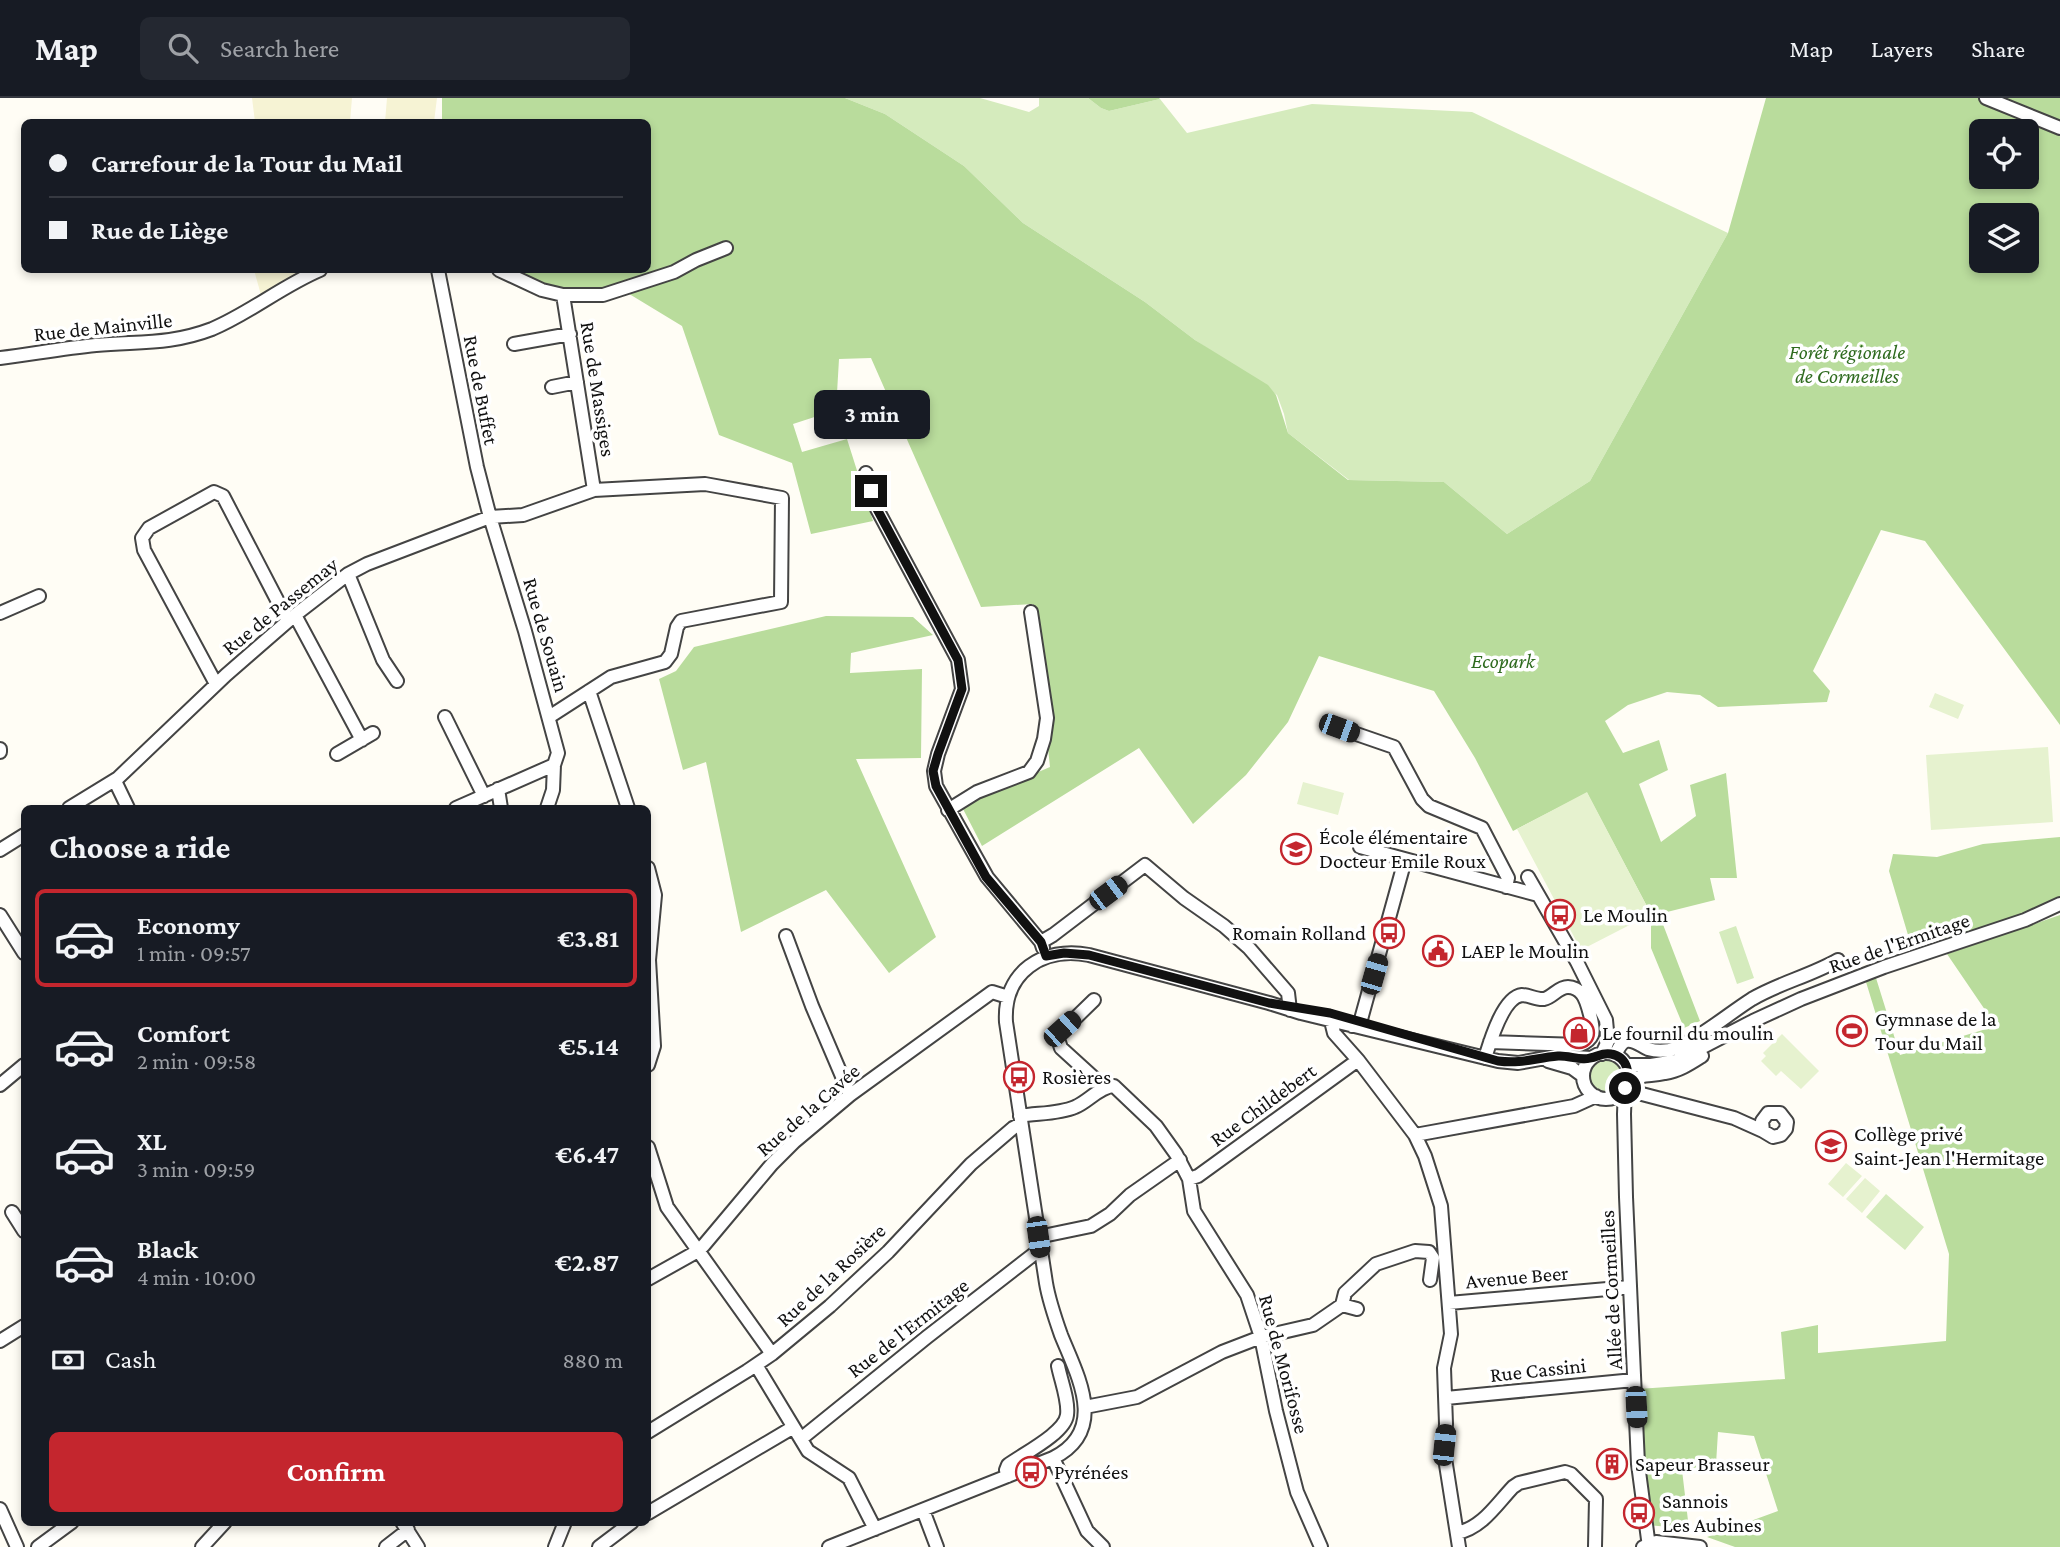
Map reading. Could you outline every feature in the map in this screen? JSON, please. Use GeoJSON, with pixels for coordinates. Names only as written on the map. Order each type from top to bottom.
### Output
{"type":"FeatureCollection","features":[{"type":"Feature","properties":{"kind":"street"},"geometry":{"type":"LineString","coordinates":[[1986,98],[2060,128]]}},
{"type":"Feature","properties":{"kind":"street"},"geometry":{"type":"LineString","coordinates":[[505,273],[542,290],[563,295],[603,295],[674,272],[726,248]]}},
{"type":"Feature","properties":{"kind":"street","name":"Rue de Mainville"},"geometry":{"type":"LineString","coordinates":[[0,358],[96,345],[146,344],[182,339],[214,328],[282,288],[314,273]]}},
{"type":"Feature","properties":{"kind":"street","name":"Rue de Buffet"},"geometry":{"type":"LineString","coordinates":[[439,273],[477,467],[490,517]]}},
{"type":"Feature","properties":{"kind":"street","name":"Rue de Massiges"},"geometry":{"type":"LineString","coordinates":[[563,295],[594,490]]}},
{"type":"Feature","properties":{"kind":"street"},"geometry":{"type":"LineString","coordinates":[[513,344],[570,334]]}},
{"type":"Feature","properties":{"kind":"street"},"geometry":{"type":"LineString","coordinates":[[552,387],[577,382]]}},
{"type":"Feature","properties":{"kind":"street"},"geometry":{"type":"LineString","coordinates":[[866,473],[877,509],[958,660],[962,689],[933,771],[936,786],[986,877],[1041,942],[1046,956]]}},
{"type":"Feature","properties":{"kind":"street","name":"Rue de Passemay"},"geometry":{"type":"LineString","coordinates":[[74,805],[115,781],[216,684],[292,618],[348,574],[366,564],[490,517],[523,515],[594,490],[705,484],[782,498],[781,602],[681,621],[671,654],[665,662],[611,677],[589,691]]}},
{"type":"Feature","properties":{"kind":"street"},"geometry":{"type":"LineString","coordinates":[[216,684],[144,550],[142,538],[149,528],[214,492],[223,496],[292,618],[368,736],[337,754]]}},
{"type":"Feature","properties":{"kind":"street","name":"Rue de Souain"},"geometry":{"type":"LineString","coordinates":[[490,517],[558,753],[548,805]]}},
{"type":"Feature","properties":{"kind":"street"},"geometry":{"type":"LineString","coordinates":[[348,574],[383,660],[397,681]]}},
{"type":"Feature","properties":{"kind":"street"},"geometry":{"type":"LineString","coordinates":[[0,613],[39,596]]}},
{"type":"Feature","properties":{"kind":"street"},"geometry":{"type":"LineString","coordinates":[[948,810],[977,792],[1029,772],[1037,761],[1047,718],[1031,612]]}},
{"type":"Feature","properties":{"kind":"street"},"geometry":{"type":"LineString","coordinates":[[549,717],[589,691],[627,805]]}},
{"type":"Feature","properties":{"kind":"street"},"geometry":{"type":"LineString","coordinates":[[445,717],[484,796]]}},
{"type":"Feature","properties":{"kind":"street"},"geometry":{"type":"LineString","coordinates":[[1339,728],[1394,747],[1422,799],[1429,806],[1482,828],[1508,878],[1506,887]]}},
{"type":"Feature","properties":{"kind":"street"},"geometry":{"type":"LineString","coordinates":[[464,805],[554,765]]}},
{"type":"Feature","properties":{"kind":"street"},"geometry":{"type":"LineString","coordinates":[[115,781],[127,805]]}},
{"type":"Feature","properties":{"kind":"street"},"geometry":{"type":"LineString","coordinates":[[498,789],[501,805]]}},
{"type":"Feature","properties":{"kind":"street"},"geometry":{"type":"LineString","coordinates":[[0,850],[21,837]]}},
{"type":"Feature","properties":{"kind":"street"},"geometry":{"type":"LineString","coordinates":[[1360,847],[1538,895]]}},
{"type":"Feature","properties":{"kind":"street"},"geometry":{"type":"LineString","coordinates":[[1356,1024],[1405,860]]}},
{"type":"Feature","properties":{"kind":"street"},"geometry":{"type":"LineString","coordinates":[[1041,942],[1054,936],[1145,865],[1249,948],[1288,993],[1290,1008]]}},
{"type":"Feature","properties":{"kind":"street"},"geometry":{"type":"LineString","coordinates":[[1528,877],[1577,962],[1606,1020],[1608,1041],[1586,1065],[1583,1076],[1585,1086],[1596,1096]]}},
{"type":"Feature","properties":{"kind":"street"},"geometry":{"type":"LineString","coordinates":[[651,885],[655,895],[651,938]]}},
{"type":"Feature","properties":{"kind":"street","name":"Rue de l'Ermitage"},"geometry":{"type":"LineString","coordinates":[[1626,1065],[1672,1062],[1751,1022],[1857,976],[2004,928],[2060,904]]}},
{"type":"Feature","properties":{"kind":"street"},"geometry":{"type":"LineString","coordinates":[[0,915],[21,948]]}},
{"type":"Feature","properties":{"kind":"street"},"geometry":{"type":"LineString","coordinates":[[786,936],[850,1095]]}},
{"type":"Feature","properties":{"kind":"street"},"geometry":{"type":"LineString","coordinates":[[829,1547],[1053,1458],[1074,1441],[1082,1425],[1085,1407],[1082,1383],[1048,1295],[1006,1022],[1008,998],[1013,985],[1024,972],[1046,956],[1064,953],[1089,955],[1316,1017],[1330,1017]]}},
{"type":"Feature","properties":{"kind":"street"},"geometry":{"type":"LineString","coordinates":[[1615,1055],[1626,1041],[1659,1051],[1677,1048],[1752,999],[1838,960]]}},
{"type":"Feature","properties":{"kind":"street"},"geometry":{"type":"LineString","coordinates":[[1485,1058],[1490,1042],[1501,1017],[1517,997],[1524,995],[1544,999],[1565,987],[1576,989],[1584,996],[1593,1029],[1592,1035],[1580,1045],[1490,1042]]}},
{"type":"Feature","properties":{"kind":"street","name":"Rue de la Cavée"},"geometry":{"type":"LineString","coordinates":[[651,1277],[698,1251],[782,1153],[850,1095],[992,992],[1008,998]]}},
{"type":"Feature","properties":{"kind":"street"},"geometry":{"type":"LineString","coordinates":[[651,994],[654,1046],[651,1056]]}},
{"type":"Feature","properties":{"kind":"street"},"geometry":{"type":"LineString","coordinates":[[1020,1120],[1073,1108],[1105,1088],[1061,1048],[1057,1035],[1094,1000]]}},
{"type":"Feature","properties":{"kind":"street"},"geometry":{"type":"LineString","coordinates":[[1290,1008],[1305,1008],[1330,1017],[1414,1036],[1508,1063],[1557,1056],[1615,1055],[1626,1065],[1629,1088]]}},
{"type":"Feature","properties":{"kind":"street"},"geometry":{"type":"LineString","coordinates":[[1330,1017],[1334,1033],[1415,1135],[1425,1156],[1441,1206],[1451,1334],[1444,1368],[1444,1452],[1459,1547]]}},
{"type":"Feature","properties":{"kind":"street","name":"Rue de l'Ermitage"},"geometry":{"type":"LineString","coordinates":[[1629,1088],[1644,1074],[1669,1073],[1689,1064],[1751,1022]]}},
{"type":"Feature","properties":{"kind":"street","name":"Rue Childebert"},"geometry":{"type":"LineString","coordinates":[[1189,1179],[1198,1176],[1358,1060]]}},
{"type":"Feature","properties":{"kind":"street"},"geometry":{"type":"LineString","coordinates":[[1541,1060],[1564,1065],[1583,1076]]}},
{"type":"Feature","properties":{"kind":"street"},"geometry":{"type":"LineString","coordinates":[[0,1085],[21,1068]]}},
{"type":"Feature","properties":{"kind":"street","name":"Rue de Morifosse"},"geometry":{"type":"LineString","coordinates":[[1105,1088],[1114,1086],[1134,1104],[1156,1126],[1180,1160],[1189,1179],[1194,1211],[1247,1294],[1261,1337],[1276,1411],[1297,1492],[1321,1547]]}},
{"type":"Feature","properties":{"kind":"street"},"geometry":{"type":"LineString","coordinates":[[1612,1098],[1629,1088],[1748,1124],[1763,1124]]}},
{"type":"Feature","properties":{"kind":"street","name":"Allée de Cormeilles"},"geometry":{"type":"LineString","coordinates":[[1629,1088],[1624,1114],[1630,1287],[1639,1478],[1646,1546]]}},
{"type":"Feature","properties":{"kind":"street"},"geometry":{"type":"LineString","coordinates":[[1415,1135],[1574,1106],[1596,1096],[1612,1098],[1619,1103],[1624,1114]]}},
{"type":"Feature","properties":{"kind":"street","name":"Rue de la Rosière"},"geometry":{"type":"LineString","coordinates":[[651,1430],[772,1354],[830,1306],[888,1252],[971,1164],[1020,1120]]}},
{"type":"Feature","properties":{"kind":"street"},"geometry":{"type":"LineString","coordinates":[[651,1156],[667,1207],[772,1354]]}},
{"type":"Feature","properties":{"kind":"street"},"geometry":{"type":"LineString","coordinates":[[1038,1237],[1091,1226],[1180,1160]]}},
{"type":"Feature","properties":{"kind":"street"},"geometry":{"type":"LineString","coordinates":[[12,1212],[21,1226]]}},
{"type":"Feature","properties":{"kind":"street"},"geometry":{"type":"LineString","coordinates":[[1085,1407],[1137,1397],[1195,1365],[1261,1337],[1312,1325],[1342,1305],[1345,1293],[1376,1264],[1415,1251],[1429,1252],[1432,1255],[1431,1273],[1446,1265]]}},
{"type":"Feature","properties":{"kind":"street","name":"Rue de l'Ermitage"},"geometry":{"type":"LineString","coordinates":[[802,1438],[927,1336],[1034,1254],[1041,1252]]}},
{"type":"Feature","properties":{"kind":"street","name":"Avenue Beer"},"geometry":{"type":"LineString","coordinates":[[1449,1303],[1630,1287]]}},
{"type":"Feature","properties":{"kind":"street"},"geometry":{"type":"LineString","coordinates":[[1342,1305],[1357,1309]]}},
{"type":"Feature","properties":{"kind":"street"},"geometry":{"type":"LineString","coordinates":[[0,1341],[21,1328]]}},
{"type":"Feature","properties":{"kind":"street"},"geometry":{"type":"LineString","coordinates":[[756,1365],[808,1451],[849,1478],[875,1528]]}},
{"type":"Feature","properties":{"kind":"street"},"geometry":{"type":"LineString","coordinates":[[1008,1476],[1006,1470],[1009,1465],[1065,1424],[1068,1412],[1058,1366]]}},
{"type":"Feature","properties":{"kind":"street","name":"Rue Cassini"},"geometry":{"type":"LineString","coordinates":[[1446,1398],[1634,1380]]}},
{"type":"Feature","properties":{"kind":"street"},"geometry":{"type":"LineString","coordinates":[[651,1511],[792,1428]]}},
{"type":"Feature","properties":{"kind":"street"},"geometry":{"type":"LineString","coordinates":[[1053,1458],[1087,1531],[1103,1547]]}},
{"type":"Feature","properties":{"kind":"street"},"geometry":{"type":"LineString","coordinates":[[1457,1533],[1472,1529],[1480,1523],[1513,1487],[1520,1483],[1565,1472],[1571,1474],[1596,1499],[1595,1547]]}},
{"type":"Feature","properties":{"kind":"street"},"geometry":{"type":"LineString","coordinates":[[0,1509],[17,1547]]}},
{"type":"Feature","properties":{"kind":"street"},"geometry":{"type":"LineString","coordinates":[[923,1510],[937,1547]]}},
{"type":"Feature","properties":{"kind":"street"},"geometry":{"type":"LineString","coordinates":[[38,1547],[67,1526]]}},
{"type":"Feature","properties":{"kind":"street"},"geometry":{"type":"LineString","coordinates":[[202,1547],[221,1526]]}},
{"type":"Feature","properties":{"kind":"street"},"geometry":{"type":"LineString","coordinates":[[386,1547],[405,1526],[418,1547]]}},
{"type":"Feature","properties":{"kind":"street"},"geometry":{"type":"LineString","coordinates":[[555,1547],[563,1526]]}},
{"type":"Feature","properties":{"kind":"street"},"geometry":{"type":"LineString","coordinates":[[602,1546],[627,1526]]}},
{"type":"Feature","properties":{"kind":"street"},"geometry":{"type":"LineString","coordinates":[[1646,1546],[1656,1542],[1700,1547]]}},
{"type":"Feature","properties":{"kind":"shaded area"},"geometry":{"type":"Polygon","coordinates":[[[252,98],[352,98],[350,119],[255,119],[252,98]]]}},
{"type":"Feature","properties":{"kind":"shaded area"},"geometry":{"type":"Polygon","coordinates":[[[387,98],[437,98],[434,119],[385,119],[387,98]]]}},
{"type":"Feature","properties":{"kind":"shaded area"},"geometry":{"type":"Polygon","coordinates":[[[255,273],[297,273],[261,295],[255,273]]]}},
{"type":"Feature","properties":{"kind":"green space","name":"Forêt régionale de Cormeilles"},"geometry":{"type":"Polygon","coordinates":[[[442,98],[845,98],[885,114],[964,166],[1023,223],[1145,302],[1195,340],[1268,385],[1276,395],[1288,433],[1348,480],[1444,482],[1507,534],[1590,481],[1728,233],[1766,98],[2060,98],[2060,725],[1925,541],[1881,530],[1813,671],[1830,691],[1827,702],[1718,707],[1700,695],[1667,692],[1628,705],[1605,721],[1623,753],[1659,740],[1668,770],[1639,784],[1661,842],[1696,816],[1690,785],[1726,773],[1737,878],[1710,878],[1715,900],[1659,914],[1700,1021],[1684,1028],[1651,948],[1651,914],[1587,793],[1513,831],[1475,758],[1434,691],[1319,656],[1288,722],[1246,775],[1193,824],[1139,748],[982,846],[961,805],[1050,767],[1033,604],[981,607],[871,358],[839,359],[836,410],[793,424],[802,452],[847,439],[873,521],[811,534],[792,463],[719,435],[682,326],[626,292],[570,291],[512,273],[651,273],[651,119],[442,119],[442,98]]]}},
{"type":"Feature","properties":{"kind":"green space"},"geometry":{"type":"Polygon","coordinates":[[[845,98],[980,98],[1029,112],[1039,106],[1039,98],[1088,98],[1109,111],[1160,99],[1187,133],[1312,104],[1472,112],[1728,233],[1590,481],[1507,534],[1444,482],[1349,480],[1288,433],[1277,395],[1195,340],[1145,302],[1023,223],[964,166],[885,114],[845,98]]]}},
{"type":"Feature","properties":{"kind":"green space"},"geometry":{"type":"Polygon","coordinates":[[[1088,98],[1159,98],[1160,99],[1109,111],[1088,98]]]}},
{"type":"Feature","properties":{"kind":"green space"},"geometry":{"type":"Polygon","coordinates":[[[826,616],[913,617],[933,635],[851,653],[850,673],[922,669],[921,758],[856,759],[936,937],[889,973],[826,890],[741,932],[706,762],[683,770],[659,679],[676,671],[694,647],[826,616]]]}},
{"type":"Feature","properties":{"kind":"green space"},"geometry":{"type":"Polygon","coordinates":[[[1935,693],[1964,705],[1958,719],[1929,707],[1935,693]]]}},
{"type":"Feature","properties":{"kind":"green space"},"geometry":{"type":"Polygon","coordinates":[[[2048,747],[2053,822],[1931,830],[1926,755],[2048,747]]]}},
{"type":"Feature","properties":{"kind":"green space"},"geometry":{"type":"Polygon","coordinates":[[[1303,782],[1344,793],[1338,815],[1297,804],[1303,782]]]}},
{"type":"Feature","properties":{"kind":"green space"},"geometry":{"type":"Polygon","coordinates":[[[1587,792],[1651,914],[1581,950],[1517,829],[1587,792]]]}},
{"type":"Feature","properties":{"kind":"green space"},"geometry":{"type":"Polygon","coordinates":[[[2060,837],[2060,898],[1987,926],[1911,945],[1889,871],[1893,854],[1937,857],[1983,844],[2060,837]]]}},
{"type":"Feature","properties":{"kind":"green space"},"geometry":{"type":"Polygon","coordinates":[[[2060,915],[2060,1547],[1735,1547],[1707,1537],[1778,1511],[1754,1436],[1718,1432],[1716,1464],[1682,1470],[1689,1529],[1648,1525],[1638,1389],[1785,1379],[1781,1332],[1818,1325],[1818,1353],[1946,1341],[1949,1254],[1866,982],[1876,978],[1900,1055],[1996,1026],[1947,954],[2060,915]]]}},
{"type":"Feature","properties":{"kind":"green space"},"geometry":{"type":"Polygon","coordinates":[[[1736,926],[1754,978],[1737,984],[1719,932],[1736,926]]]}},
{"type":"Feature","properties":{"kind":"green space"},"geometry":{"type":"Polygon","coordinates":[[[1782,1034],[1819,1071],[1801,1089],[1781,1071],[1776,1076],[1761,1061],[1766,1056],[1763,1053],[1782,1034]]]}},
{"type":"Feature","properties":{"kind":"green space"},"geometry":{"type":"Polygon","coordinates":[[[1606,1060],[1617,1065],[1622,1076],[1617,1087],[1606,1092],[1595,1087],[1590,1076],[1595,1065],[1606,1060]]]}},
{"type":"Feature","properties":{"kind":"green space"},"geometry":{"type":"Polygon","coordinates":[[[1846,1163],[1862,1176],[1843,1197],[1828,1184],[1846,1163]]]}},
{"type":"Feature","properties":{"kind":"green space"},"geometry":{"type":"Polygon","coordinates":[[[1865,1178],[1880,1191],[1862,1213],[1846,1199],[1865,1178]]]}},
{"type":"Feature","properties":{"kind":"green space"},"geometry":{"type":"Polygon","coordinates":[[[1886,1194],[1924,1227],[1905,1250],[1866,1217],[1886,1194]]]}},
{"type":"Feature","properties":{"kind":"place","name":"École élémentaire Docteur Emile Roux"},"geometry":{"type":"Point","coordinates":[1296,849]}},
{"type":"Feature","properties":{"kind":"place","name":"Le Moulin"},"geometry":{"type":"Point","coordinates":[1560,915]}},
{"type":"Feature","properties":{"kind":"place","name":"Romain Rolland"},"geometry":{"type":"Point","coordinates":[1389,933]}},
{"type":"Feature","properties":{"kind":"place","name":"LAEP le Moulin"},"geometry":{"type":"Point","coordinates":[1438,951]}},
{"type":"Feature","properties":{"kind":"place","name":"Gymnase de la Tour du Mail"},"geometry":{"type":"Point","coordinates":[1852,1031]}},
{"type":"Feature","properties":{"kind":"place","name":"Le fournil du moulin"},"geometry":{"type":"Point","coordinates":[1579,1033]}},
{"type":"Feature","properties":{"kind":"place","name":"Rosières"},"geometry":{"type":"Point","coordinates":[1019,1077]}},
{"type":"Feature","properties":{"kind":"place","name":"Collège privé Saint-Jean l'Hermitage"},"geometry":{"type":"Point","coordinates":[1831,1146]}},
{"type":"Feature","properties":{"kind":"place","name":"Sapeur Brasseur"},"geometry":{"type":"Point","coordinates":[1612,1464]}},
{"type":"Feature","properties":{"kind":"place","name":"Pyrénées"},"geometry":{"type":"Point","coordinates":[1031,1472]}},
{"type":"Feature","properties":{"kind":"place","name":"Sannois Les Aubines"},"geometry":{"type":"Point","coordinates":[1639,1513]}},
{"type":"Feature","properties":{"kind":"route"},"geometry":{"type":"LineString","coordinates":[[871,491],[877,509],[958,660],[961,673],[962,689],[933,771],[936,786],[986,877],[1041,942],[1046,956],[1064,953],[1089,955],[1269,1003],[1330,1013],[1508,1063],[1557,1056],[1584,1059],[1611,1054],[1623,1061],[1628,1069],[1625,1088]]}},
{"type":"Feature","properties":{"kind":"park label","name":"Ecopark"},"geometry":{"type":"Point","coordinates":[1503,661]}}]}
